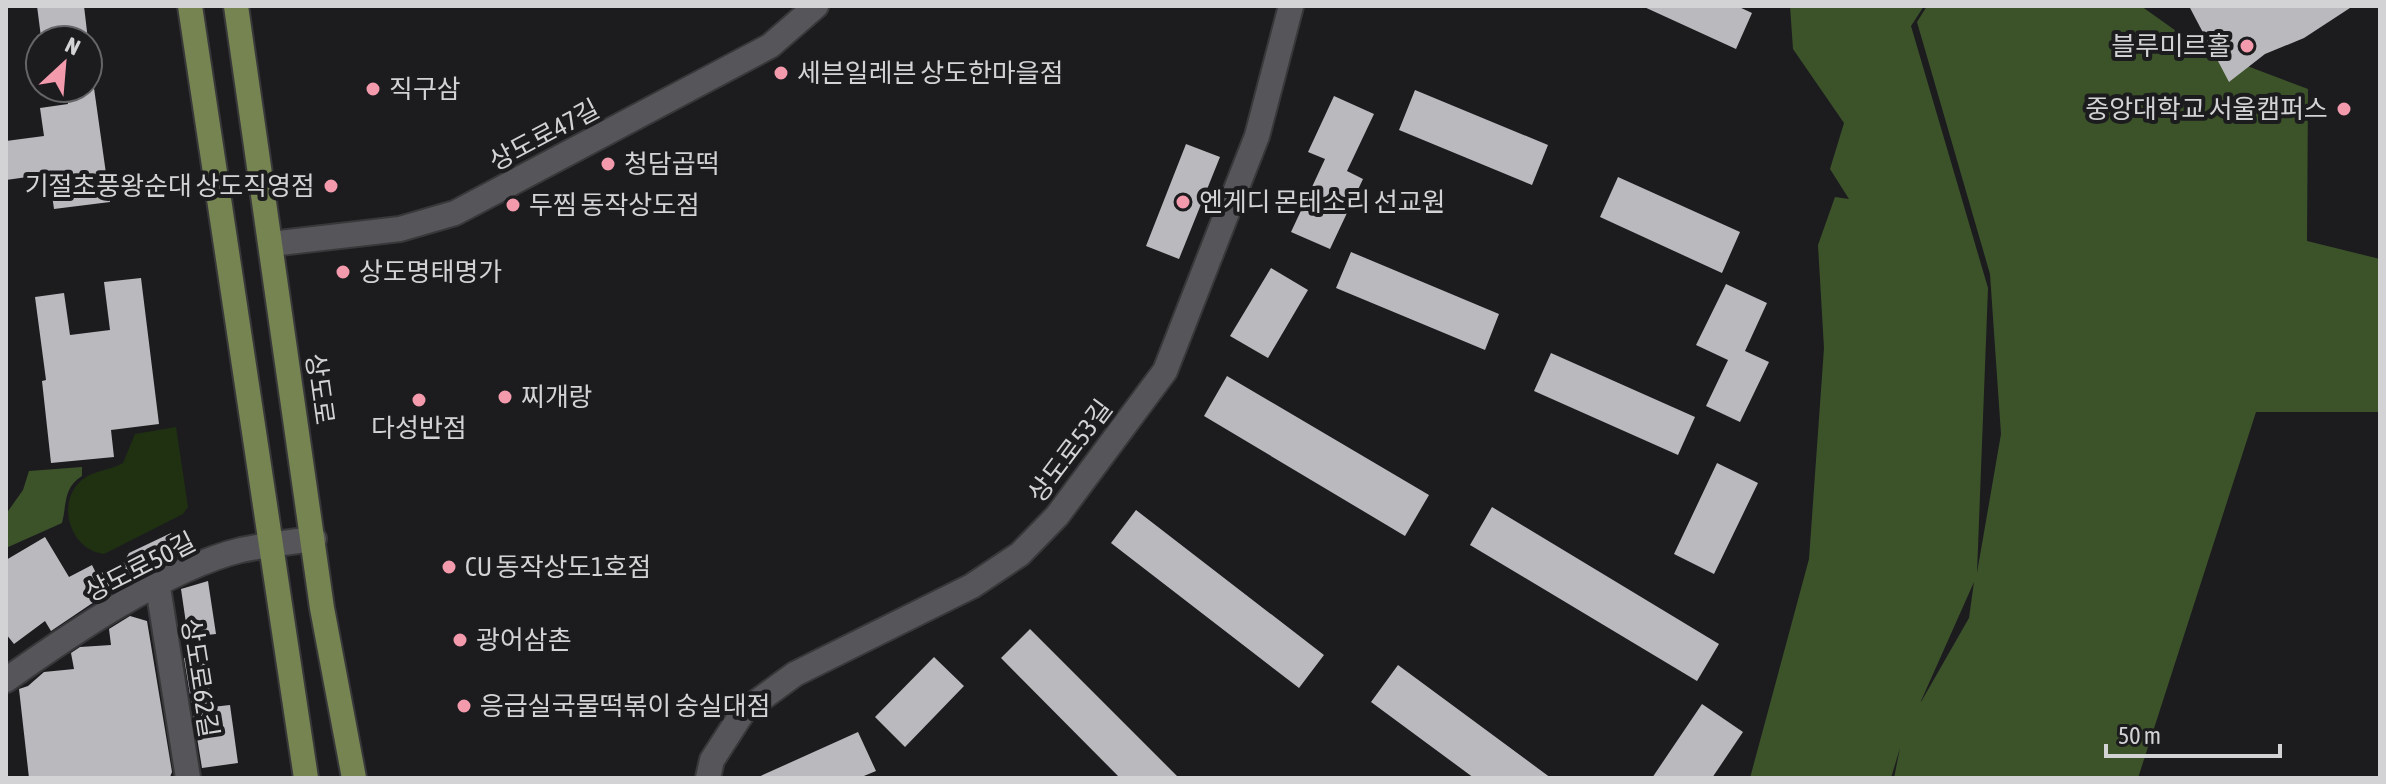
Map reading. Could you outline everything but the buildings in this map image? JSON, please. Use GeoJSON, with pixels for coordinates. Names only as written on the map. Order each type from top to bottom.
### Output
{"type":"FeatureCollection","features":[{"type":"Feature","properties":{"kind":"main road"},"geometry":{"type":"LineString","coordinates":[[190,6],[306,778]]}},
{"type":"Feature","properties":{"kind":"main road","name":"상도로"},"geometry":{"type":"LineString","coordinates":[[236,6],[322,608],[354,778]]}},
{"type":"Feature","properties":{"kind":"street","name":"상도로47길"},"geometry":{"type":"LineString","coordinates":[[271,244],[400,229],[455,213],[770,46],[816,6]]}},
{"type":"Feature","properties":{"kind":"street","name":"상도로53길"},"geometry":{"type":"LineString","coordinates":[[708,778],[712,760],[743,712],[795,674],[972,586],[1020,554],[1057,516],[1165,371],[1257,136],[1291,6]]}},
{"type":"Feature","properties":{"kind":"street","name":"상도로50길"},"geometry":{"type":"LineString","coordinates":[[6,680],[68,636],[186,571],[239,551],[314,539]]}},
{"type":"Feature","properties":{"kind":"street","name":"상도로62길"},"geometry":{"type":"LineString","coordinates":[[158,587],[188,778]]}},
{"type":"Feature","properties":{"kind":"green space"},"geometry":{"type":"Polygon","coordinates":[[[1790,6],[1924,6],[1911,26],[1988,288],[1977,573],[2001,434],[1990,274],[1917,22],[1927,6],[2141,6],[2200,48],[2308,89],[2307,241],[2380,259],[2380,412],[2256,412],[2138,778],[1894,778],[1900,748],[1891,778],[1750,778],[1809,559],[1824,348],[1818,245],[1835,197],[1849,199],[1830,169],[1844,123],[1793,49],[1790,6]],[[1974,582],[1921,702],[1969,618],[1974,582]]]}},
{"type":"Feature","properties":{"kind":"green space"},"geometry":{"type":"Polygon","coordinates":[[[176,427],[188,507],[183,514],[104,554],[84,545],[71,527],[69,517],[68,505],[77,485],[87,476],[123,463],[135,434],[176,427]]]}},
{"type":"Feature","properties":{"kind":"green space"},"geometry":{"type":"Polygon","coordinates":[[[82,467],[82,476],[69,491],[62,523],[6,548],[6,514],[23,490],[29,471],[82,467]]]}},
{"type":"Feature","properties":{"kind":"place","name":"블루미르홀"},"geometry":{"type":"Point","coordinates":[2247,46]}},
{"type":"Feature","properties":{"kind":"place","name":"세븐일레븐 상도한마을점"},"geometry":{"type":"Point","coordinates":[781,73]}},
{"type":"Feature","properties":{"kind":"place","name":"직구삼"},"geometry":{"type":"Point","coordinates":[373,89]}},
{"type":"Feature","properties":{"kind":"place","name":"중앙대학교 서울캠퍼스"},"geometry":{"type":"Point","coordinates":[2344,109]}},
{"type":"Feature","properties":{"kind":"place","name":"청담곱떡"},"geometry":{"type":"Point","coordinates":[608,164]}},
{"type":"Feature","properties":{"kind":"place","name":"기절초풍왕순대 상도직영점"},"geometry":{"type":"Point","coordinates":[331,186]}},
{"type":"Feature","properties":{"kind":"place","name":"엔게디 몬테소리 선교원"},"geometry":{"type":"Point","coordinates":[1183,202]}},
{"type":"Feature","properties":{"kind":"place","name":"두찜 동작상도점"},"geometry":{"type":"Point","coordinates":[513,205]}},
{"type":"Feature","properties":{"kind":"place","name":"상도명태명가"},"geometry":{"type":"Point","coordinates":[343,272]}},
{"type":"Feature","properties":{"kind":"place","name":"찌개랑"},"geometry":{"type":"Point","coordinates":[505,397]}},
{"type":"Feature","properties":{"kind":"place","name":"다성반점"},"geometry":{"type":"Point","coordinates":[419,400]}},
{"type":"Feature","properties":{"kind":"place","name":"CU 동작상도1호점"},"geometry":{"type":"Point","coordinates":[449,567]}},
{"type":"Feature","properties":{"kind":"place","name":"광어삼촌"},"geometry":{"type":"Point","coordinates":[460,640]}},
{"type":"Feature","properties":{"kind":"place","name":"응급실국물떡볶이 숭실대점"},"geometry":{"type":"Point","coordinates":[464,706]}}]}
